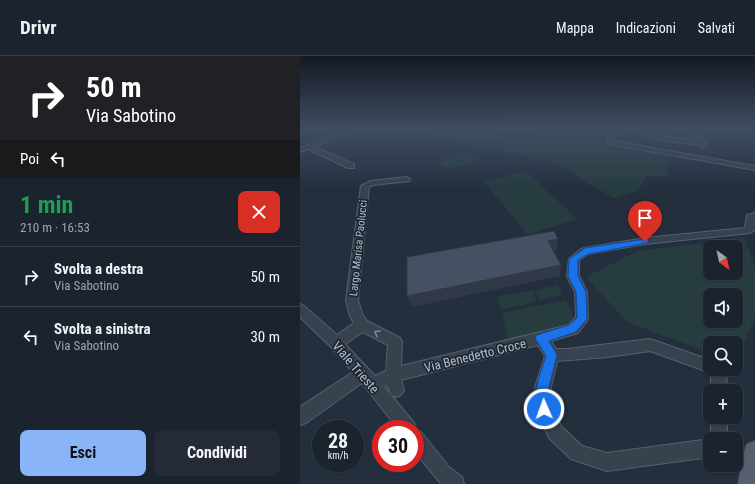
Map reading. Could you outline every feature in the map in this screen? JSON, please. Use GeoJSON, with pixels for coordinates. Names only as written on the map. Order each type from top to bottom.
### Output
{"type":"FeatureCollection","features":[{"type":"Feature","properties":{"kind":"main road"},"geometry":{"type":"LineString","coordinates":[[750,484],[755,452]]}},
{"type":"Feature","properties":{"kind":"street"},"geometry":{"type":"LineString","coordinates":[[313,149],[352,166]]}},
{"type":"Feature","properties":{"kind":"street"},"geometry":{"type":"LineString","coordinates":[[643,149],[755,168]]}},
{"type":"Feature","properties":{"kind":"street"},"geometry":{"type":"LineString","coordinates":[[703,149],[704,159]]}},
{"type":"Feature","properties":{"kind":"street","name":"Largo Marisa Paolucci"},"geometry":{"type":"LineString","coordinates":[[362,325],[356,316],[352,300],[365,186],[370,183],[406,179]]}},
{"type":"Feature","properties":{"kind":"street"},"geometry":{"type":"LineString","coordinates":[[541,338],[572,329],[582,319],[581,292],[573,276],[574,259],[585,251],[645,242],[750,230],[750,217],[755,216]]}},
{"type":"Feature","properties":{"kind":"street","name":"Viale Trieste"},"geometry":{"type":"LineString","coordinates":[[300,309],[336,343],[368,379],[401,420]]}},
{"type":"Feature","properties":{"kind":"street"},"geometry":{"type":"LineString","coordinates":[[336,343],[362,325],[395,342],[394,382]]}},
{"type":"Feature","properties":{"kind":"street","name":"Via Benedetto Croce"},"geometry":{"type":"LineString","coordinates":[[300,417],[368,379],[394,382],[412,370],[541,338],[552,355]]}},
{"type":"Feature","properties":{"kind":"street"},"geometry":{"type":"LineString","coordinates":[[703,364],[650,345],[567,356],[552,355],[543,387],[544,409],[555,432],[577,453],[607,462],[703,449]]}},
{"type":"Feature","properties":{"kind":"street","name":"Via Benedetto Croce"},"geometry":{"type":"LineString","coordinates":[[392,409],[394,382]]}},
{"type":"Feature","properties":{"kind":"street"},"geometry":{"type":"LineString","coordinates":[[424,449],[443,473],[455,484]]}},
{"type":"Feature","properties":{"kind":"green space"},"geometry":{"type":"Polygon","coordinates":[[[487,149],[631,149],[668,155],[669,177],[647,176],[638,191],[613,198],[556,163],[487,149]]]}},
{"type":"Feature","properties":{"kind":"green space"},"geometry":{"type":"Polygon","coordinates":[[[460,152],[478,158],[451,170],[436,164],[460,152]]]}},
{"type":"Feature","properties":{"kind":"green space"},"geometry":{"type":"Polygon","coordinates":[[[526,171],[577,219],[528,235],[484,182],[526,171]]]}},
{"type":"Feature","properties":{"kind":"green space"},"geometry":{"type":"Polygon","coordinates":[[[745,238],[755,267],[755,318],[743,345],[743,336],[703,336],[703,350],[627,322],[586,277],[638,251],[703,243],[703,280],[743,280],[743,240],[729,240],[745,238]]]}},
{"type":"Feature","properties":{"kind":"green space"},"geometry":{"type":"Polygon","coordinates":[[[558,285],[562,295],[539,300],[535,290],[558,285]]]}},
{"type":"Feature","properties":{"kind":"green space"},"geometry":{"type":"Polygon","coordinates":[[[533,290],[537,302],[501,310],[497,297],[533,290]]]}},
{"type":"Feature","properties":{"kind":"green space"},"geometry":{"type":"Polygon","coordinates":[[[566,300],[574,317],[570,324],[509,340],[502,313],[566,300]]]}},
{"type":"Feature","properties":{"kind":"building"},"geometry":{"type":"Polygon","coordinates":[[[554,231],[558,239],[548,241],[561,265],[407,296],[407,257],[554,231]]]}},
{"type":"Feature","properties":{"kind":"route"},"geometry":{"type":"LineString","coordinates":[[544,409],[543,387],[552,355],[541,338],[572,329],[582,319],[581,292],[573,276],[574,259],[585,251],[645,242]]}}]}
